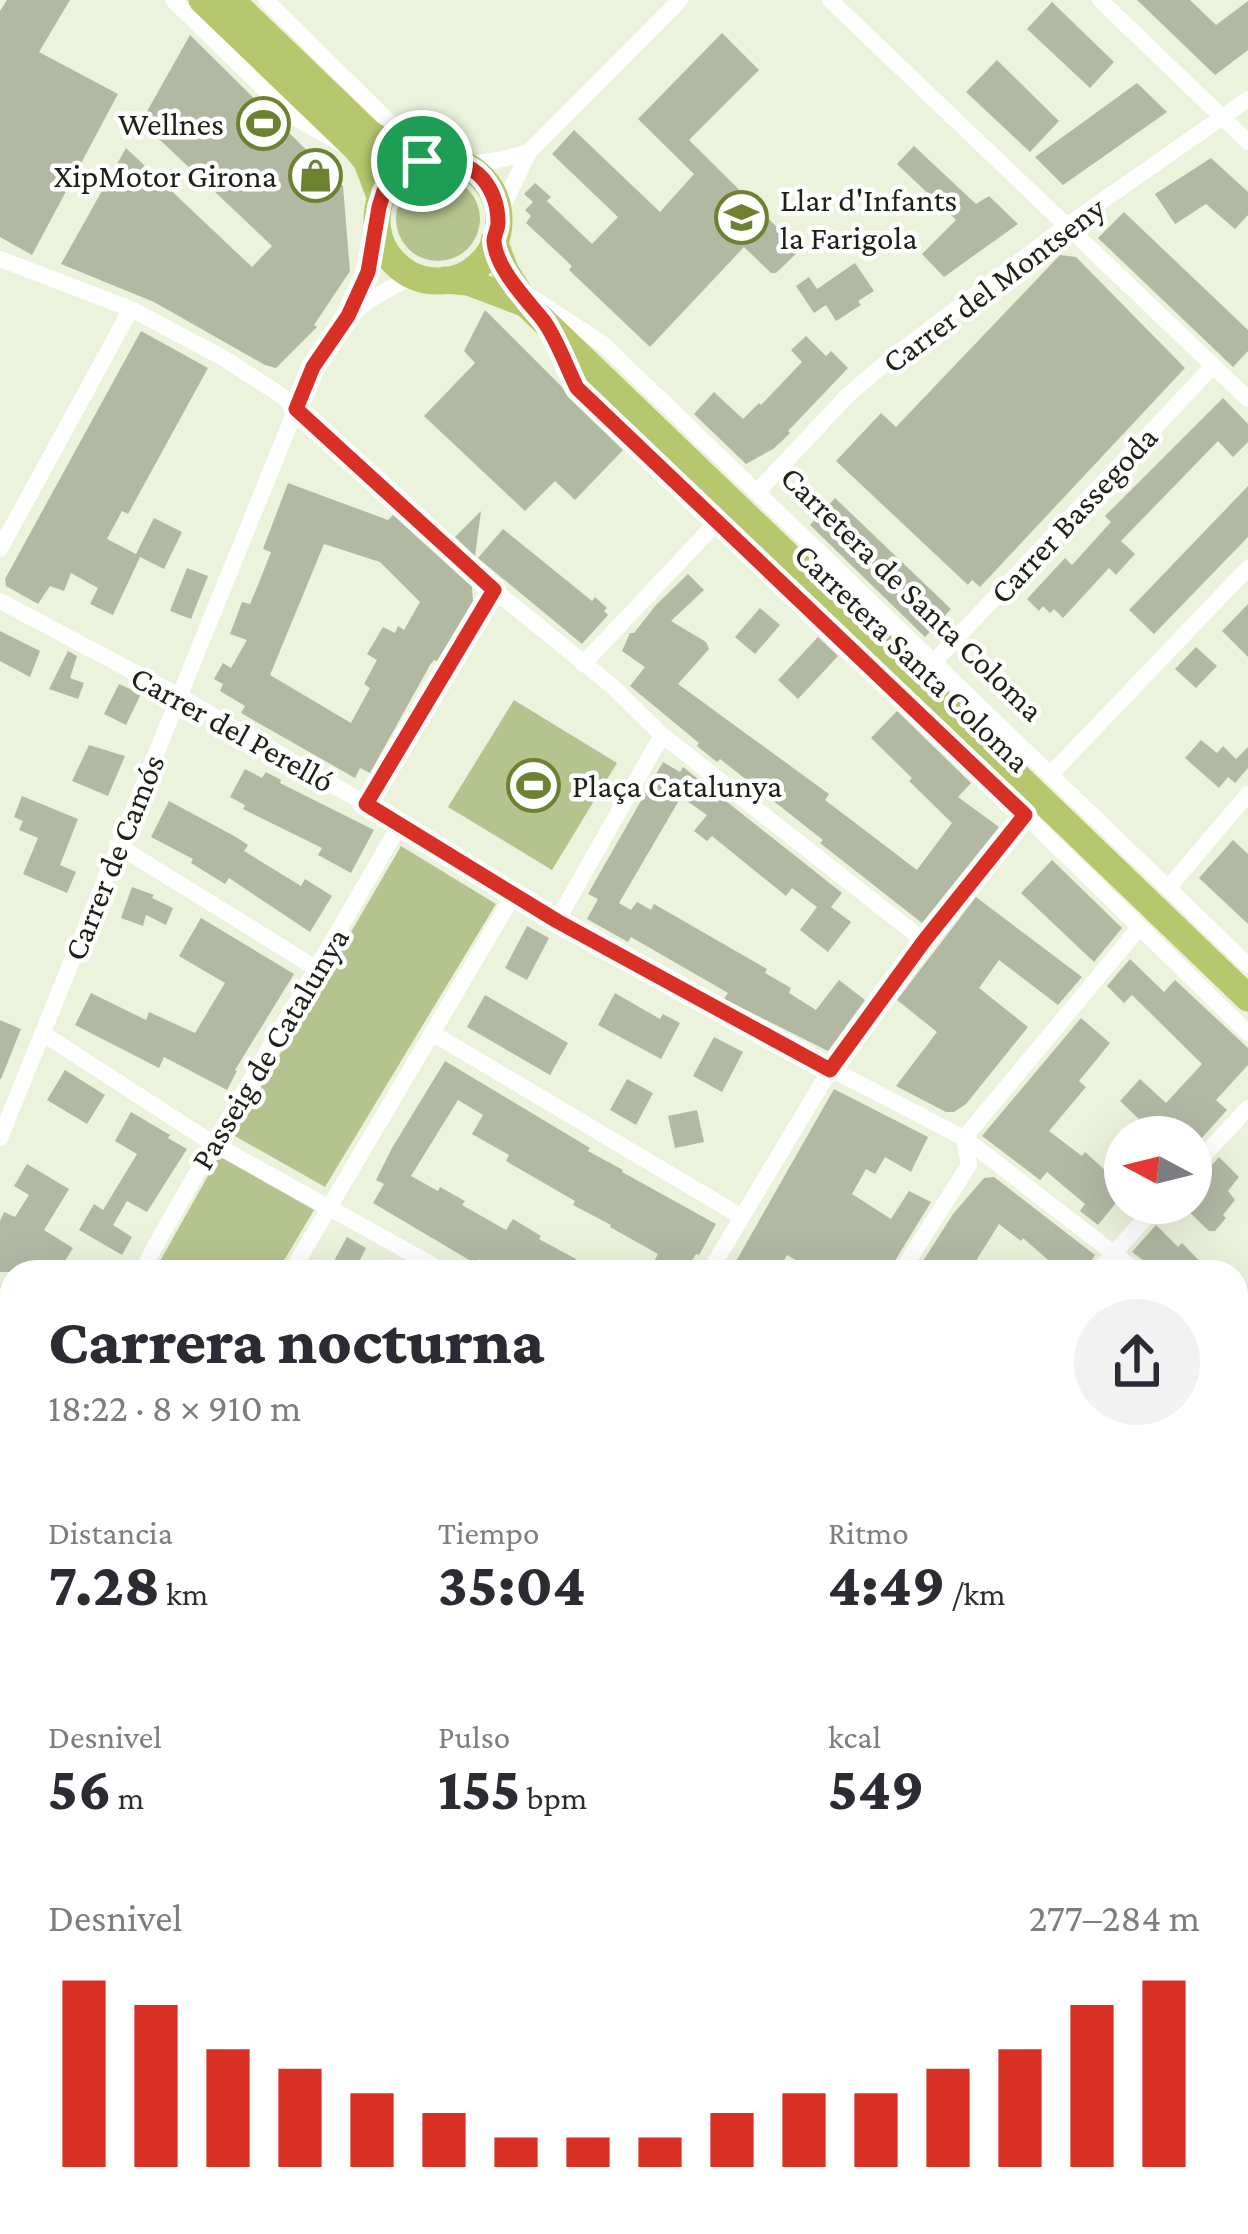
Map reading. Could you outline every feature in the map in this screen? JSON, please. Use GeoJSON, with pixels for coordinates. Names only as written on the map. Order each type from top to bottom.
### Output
{"type":"FeatureCollection","features":[{"type":"Feature","properties":{"kind":"main road"},"geometry":{"type":"LineString","coordinates":[[202,0],[367,162],[383,246],[397,265],[416,276],[469,282],[529,304]]}},
{"type":"Feature","properties":{"kind":"main road"},"geometry":{"type":"LineString","coordinates":[[230,0],[369,133],[398,151],[446,162],[484,181],[496,204],[496,229],[487,255],[476,267],[445,280]]}},
{"type":"Feature","properties":{"kind":"main road"},"geometry":{"type":"LineString","coordinates":[[379,212],[388,184],[400,172],[446,162]]}},
{"type":"Feature","properties":{"kind":"main road","name":"Carretera Santa Coloma"},"geometry":{"type":"LineString","coordinates":[[496,229],[505,270],[529,304],[1248,998]]}},
{"type":"Feature","properties":{"kind":"street"},"geometry":{"type":"LineString","coordinates":[[172,0],[292,116],[360,153]]}},
{"type":"Feature","properties":{"kind":"street"},"geometry":{"type":"LineString","coordinates":[[266,0],[393,126],[446,162],[529,152]]}},
{"type":"Feature","properties":{"kind":"street"},"geometry":{"type":"LineString","coordinates":[[496,229],[529,152],[680,0]]}},
{"type":"Feature","properties":{"kind":"street"},"geometry":{"type":"LineString","coordinates":[[830,0],[1248,399]]}},
{"type":"Feature","properties":{"kind":"street"},"geometry":{"type":"LineString","coordinates":[[1100,0],[1248,142]]}},
{"type":"Feature","properties":{"kind":"street","name":"Carrer del Montseny"},"geometry":{"type":"LineString","coordinates":[[758,492],[847,396],[890,359],[1065,226],[1248,99]]}},
{"type":"Feature","properties":{"kind":"street","name":"Carrer de Camós"},"geometry":{"type":"LineString","coordinates":[[0,1138],[313,367],[348,316],[368,272],[379,212]]}},
{"type":"Feature","properties":{"kind":"street"},"geometry":{"type":"LineString","coordinates":[[0,259],[131,309],[282,396],[494,590],[612,686],[662,735],[924,941]]}},
{"type":"Feature","properties":{"kind":"street","name":"Carrer de Camós"},"geometry":{"type":"LineString","coordinates":[[348,316],[382,291],[416,276]]}},
{"type":"Feature","properties":{"kind":"street","name":"Carretera de Santa Coloma"},"geometry":{"type":"LineString","coordinates":[[529,304],[560,314],[603,344],[1248,965]]}},
{"type":"Feature","properties":{"kind":"street","name":"Carretera Santa Coloma"},"geometry":{"type":"LineString","coordinates":[[529,304],[577,388],[1248,1033]]}},
{"type":"Feature","properties":{"kind":"street"},"geometry":{"type":"LineString","coordinates":[[0,549],[131,309]]}},
{"type":"Feature","properties":{"kind":"street","name":"Carrer Bassegoda"},"geometry":{"type":"LineString","coordinates":[[934,662],[1213,366]]}},
{"type":"Feature","properties":{"kind":"street"},"geometry":{"type":"LineString","coordinates":[[583,664],[718,521]]}},
{"type":"Feature","properties":{"kind":"street"},"geometry":{"type":"LineString","coordinates":[[1050,776],[1248,568]]}},
{"type":"Feature","properties":{"kind":"street"},"geometry":{"type":"LineString","coordinates":[[366,804],[494,590]]}},
{"type":"Feature","properties":{"kind":"street","name":"Carrer del Perelló"},"geometry":{"type":"LineString","coordinates":[[0,601],[179,696],[557,921],[964,1138],[1123,1260]]}},
{"type":"Feature","properties":{"kind":"street"},"geometry":{"type":"LineString","coordinates":[[557,921],[662,735]]}},
{"type":"Feature","properties":{"kind":"street"},"geometry":{"type":"LineString","coordinates":[[1169,887],[1248,794]]}},
{"type":"Feature","properties":{"kind":"street"},"geometry":{"type":"LineString","coordinates":[[716,1260],[830,1070],[924,941],[1025,815]]}},
{"type":"Feature","properties":{"kind":"street","name":"Passeig de Catalunya"},"geometry":{"type":"LineString","coordinates":[[148,1260],[399,826]]}},
{"type":"Feature","properties":{"kind":"street"},"geometry":{"type":"LineString","coordinates":[[117,845],[317,969]]}},
{"type":"Feature","properties":{"kind":"street"},"geometry":{"type":"LineString","coordinates":[[298,1260],[513,896]]}},
{"type":"Feature","properties":{"kind":"street"},"geometry":{"type":"LineString","coordinates":[[909,1260],[969,1165],[964,1138],[1139,928]]}},
{"type":"Feature","properties":{"kind":"street"},"geometry":{"type":"LineString","coordinates":[[42,1033],[212,1143],[423,1260]]}},
{"type":"Feature","properties":{"kind":"street"},"geometry":{"type":"LineString","coordinates":[[432,1033],[742,1217]]}},
{"type":"Feature","properties":{"kind":"street"},"geometry":{"type":"LineString","coordinates":[[1212,1147],[1248,1108]]}},
{"type":"Feature","properties":{"kind":"street"},"geometry":{"type":"LineString","coordinates":[[1107,1260],[1140,1224]]}},
{"type":"Feature","properties":{"kind":"green space"},"geometry":{"type":"Polygon","coordinates":[[[438,177],[468,189],[480,219],[468,249],[438,261],[408,249],[396,219],[408,189],[438,177]]]}},
{"type":"Feature","properties":{"kind":"green space","name":"Plaça Catalunya"},"geometry":{"type":"Polygon","coordinates":[[[514,700],[617,763],[552,870],[448,807],[514,700]]]}},
{"type":"Feature","properties":{"kind":"green space"},"geometry":{"type":"Polygon","coordinates":[[[401,846],[496,904],[325,1187],[233,1135],[401,846]]]}},
{"type":"Feature","properties":{"kind":"green space"},"geometry":{"type":"Polygon","coordinates":[[[219,1156],[314,1210],[284,1260],[161,1260],[219,1156]]]}},
{"type":"Feature","properties":{"kind":"building"},"geometry":{"type":"Polygon","coordinates":[[[7,0],[70,0],[39,52],[118,94],[32,255],[0,237],[0,11],[7,0]]]}},
{"type":"Feature","properties":{"kind":"building"},"geometry":{"type":"Polygon","coordinates":[[[1137,0],[1190,0],[1216,25],[1248,1],[1248,50],[1215,75],[1137,0]]]}},
{"type":"Feature","properties":{"kind":"building"},"geometry":{"type":"Polygon","coordinates":[[[1052,2],[1114,62],[1090,88],[1027,29],[1052,2]]]}},
{"type":"Feature","properties":{"kind":"building"},"geometry":{"type":"Polygon","coordinates":[[[722,33],[759,70],[689,140],[800,250],[771,273],[744,247],[650,347],[526,223],[531,216],[525,210],[533,202],[524,194],[535,183],[592,244],[618,217],[552,154],[574,130],[660,212],[694,174],[638,119],[722,33]]]}},
{"type":"Feature","properties":{"kind":"building"},"geometry":{"type":"Polygon","coordinates":[[[190,35],[343,186],[350,271],[314,325],[317,327],[276,368],[154,302],[61,264],[126,148],[252,267],[272,246],[141,122],[190,35]]]}},
{"type":"Feature","properties":{"kind":"building"},"geometry":{"type":"Polygon","coordinates":[[[997,60],[1059,121],[1030,152],[966,92],[997,60]]]}},
{"type":"Feature","properties":{"kind":"building"},"geometry":{"type":"Polygon","coordinates":[[[1137,83],[1167,112],[1063,185],[1035,157],[1137,83]]]}},
{"type":"Feature","properties":{"kind":"building"},"geometry":{"type":"Polygon","coordinates":[[[914,146],[976,204],[989,196],[1018,224],[944,277],[922,254],[956,220],[897,164],[914,146]]]}},
{"type":"Feature","properties":{"kind":"building"},"geometry":{"type":"Polygon","coordinates":[[[1211,158],[1248,192],[1248,215],[1235,229],[1206,204],[1175,224],[1155,194],[1211,158]]]}},
{"type":"Feature","properties":{"kind":"building"},"geometry":{"type":"Polygon","coordinates":[[[1124,212],[1248,330],[1248,351],[1233,367],[1098,238],[1124,212]]]}},
{"type":"Feature","properties":{"kind":"building"},"geometry":{"type":"Polygon","coordinates":[[[1060,255],[1076,257],[1185,368],[980,587],[972,580],[968,585],[836,461],[881,413],[896,427],[1060,255]]]}},
{"type":"Feature","properties":{"kind":"building"},"geometry":{"type":"Polygon","coordinates":[[[855,263],[874,291],[836,321],[826,305],[814,313],[796,286],[809,277],[817,289],[855,263]]]}},
{"type":"Feature","properties":{"kind":"building"},"geometry":{"type":"Polygon","coordinates":[[[485,310],[623,450],[575,500],[555,481],[525,511],[424,416],[475,363],[464,351],[485,310]]]}},
{"type":"Feature","properties":{"kind":"building"},"geometry":{"type":"Polygon","coordinates":[[[141,331],[208,368],[128,514],[122,511],[107,539],[136,554],[154,518],[182,532],[164,569],[140,557],[113,615],[90,604],[98,588],[71,573],[64,591],[50,586],[38,604],[6,586],[5,579],[141,331]]]}},
{"type":"Feature","properties":{"kind":"building"},"geometry":{"type":"Polygon","coordinates":[[[806,336],[826,356],[831,351],[848,368],[782,441],[746,464],[694,414],[714,392],[743,419],[802,362],[791,350],[806,336]]]}},
{"type":"Feature","properties":{"kind":"building"},"geometry":{"type":"Polygon","coordinates":[[[1223,398],[1248,424],[1248,442],[1233,457],[1218,441],[1121,541],[1135,554],[1116,575],[1109,568],[1063,618],[1054,609],[1050,613],[1043,606],[1039,611],[1027,599],[1065,558],[1072,565],[1111,522],[1105,516],[1223,398]]]}},
{"type":"Feature","properties":{"kind":"building"},"geometry":{"type":"Polygon","coordinates":[[[288,483],[388,520],[393,515],[472,587],[473,601],[430,665],[370,773],[360,768],[355,778],[241,713],[245,706],[220,691],[223,684],[214,679],[223,663],[231,668],[247,640],[230,634],[242,602],[250,604],[271,552],[263,549],[288,483]],[[324,544],[270,675],[351,723],[370,688],[364,684],[377,660],[367,654],[383,627],[395,633],[398,626],[404,630],[420,602],[380,562],[324,544]]]}},
{"type":"Feature","properties":{"kind":"building"},"geometry":{"type":"Polygon","coordinates":[[[1248,486],[1248,537],[1154,634],[1129,610],[1248,486]]]}},
{"type":"Feature","properties":{"kind":"building"},"geometry":{"type":"Polygon","coordinates":[[[835,498],[951,609],[925,637],[810,525],[835,498]]]}},
{"type":"Feature","properties":{"kind":"building"},"geometry":{"type":"Polygon","coordinates":[[[481,511],[475,556],[455,537],[481,511]]]}},
{"type":"Feature","properties":{"kind":"building"},"geometry":{"type":"Polygon","coordinates":[[[503,529],[607,608],[608,615],[582,644],[478,558],[503,529]]]}},
{"type":"Feature","properties":{"kind":"building"},"geometry":{"type":"Polygon","coordinates":[[[187,568],[208,576],[191,619],[170,611],[187,568]]]}},
{"type":"Feature","properties":{"kind":"building"},"geometry":{"type":"Polygon","coordinates":[[[688,574],[704,590],[671,621],[706,642],[709,649],[678,684],[829,794],[825,800],[917,870],[952,823],[871,738],[897,711],[971,783],[958,797],[999,827],[922,923],[820,843],[823,840],[697,746],[630,686],[645,667],[622,651],[630,633],[688,574]]]}},
{"type":"Feature","properties":{"kind":"building"},"geometry":{"type":"Polygon","coordinates":[[[1248,604],[1248,657],[1222,631],[1248,604]]]}},
{"type":"Feature","properties":{"kind":"building"},"geometry":{"type":"Polygon","coordinates":[[[760,608],[780,625],[755,654],[735,637],[760,608]]]}},
{"type":"Feature","properties":{"kind":"building"},"geometry":{"type":"Polygon","coordinates":[[[0,631],[40,651],[30,677],[0,661],[0,631]]]}},
{"type":"Feature","properties":{"kind":"building"},"geometry":{"type":"Polygon","coordinates":[[[818,637],[838,656],[798,699],[778,680],[818,637]]]}},
{"type":"Feature","properties":{"kind":"building"},"geometry":{"type":"Polygon","coordinates":[[[1196,647],[1217,666],[1196,688],[1175,669],[1196,647]]]}},
{"type":"Feature","properties":{"kind":"building"},"geometry":{"type":"Polygon","coordinates":[[[68,651],[77,656],[70,678],[84,683],[78,699],[49,689],[68,651]]]}},
{"type":"Feature","properties":{"kind":"building"},"geometry":{"type":"Polygon","coordinates":[[[119,684],[141,694],[126,725],[104,714],[119,684]]]}},
{"type":"Feature","properties":{"kind":"building"},"geometry":{"type":"Polygon","coordinates":[[[1201,740],[1217,753],[1223,746],[1236,759],[1248,747],[1248,768],[1235,783],[1228,777],[1219,788],[1185,758],[1201,740]]]}},
{"type":"Feature","properties":{"kind":"building"},"geometry":{"type":"Polygon","coordinates":[[[89,745],[125,756],[108,796],[72,781],[89,745]]]}},
{"type":"Feature","properties":{"kind":"building"},"geometry":{"type":"Polygon","coordinates":[[[663,762],[680,772],[683,767],[842,893],[831,907],[851,922],[828,952],[800,930],[817,907],[792,888],[786,896],[712,836],[707,841],[694,831],[707,815],[681,797],[619,903],[631,910],[637,902],[651,910],[654,904],[767,969],[765,973],[816,1010],[839,980],[865,1000],[828,1051],[724,999],[728,993],[631,937],[628,942],[587,919],[598,899],[588,894],[663,762]]]}},
{"type":"Feature","properties":{"kind":"building"},"geometry":{"type":"Polygon","coordinates":[[[245,769],[262,778],[266,772],[374,830],[351,873],[318,855],[322,848],[243,809],[245,805],[230,797],[245,769]]]}},
{"type":"Feature","properties":{"kind":"building"},"geometry":{"type":"Polygon","coordinates":[[[22,796],[78,819],[60,865],[76,872],[67,893],[23,874],[38,838],[19,830],[23,821],[14,817],[22,796]]]}},
{"type":"Feature","properties":{"kind":"building"},"geometry":{"type":"Polygon","coordinates":[[[169,801],[236,837],[248,845],[244,851],[301,886],[305,879],[332,896],[310,932],[229,878],[225,884],[191,863],[193,859],[151,837],[169,801]]]}},
{"type":"Feature","properties":{"kind":"building"},"geometry":{"type":"Polygon","coordinates":[[[1233,840],[1248,854],[1248,924],[1199,878],[1233,840]]]}},
{"type":"Feature","properties":{"kind":"building"},"geometry":{"type":"Polygon","coordinates":[[[1052,860],[1122,928],[1094,962],[1021,893],[1052,860]]]}},
{"type":"Feature","properties":{"kind":"building"},"geometry":{"type":"Polygon","coordinates":[[[132,887],[173,908],[166,925],[146,915],[143,926],[121,918],[132,887]]]}},
{"type":"Feature","properties":{"kind":"building"},"geometry":{"type":"Polygon","coordinates":[[[976,897],[1082,977],[1058,1005],[999,960],[979,988],[1028,1027],[966,1104],[946,1112],[896,1086],[937,1032],[897,1000],[976,897]]]}},
{"type":"Feature","properties":{"kind":"building"},"geometry":{"type":"Polygon","coordinates":[[[201,918],[294,974],[227,1090],[164,1057],[159,1068],[75,1025],[91,993],[146,1020],[149,1012],[195,1033],[225,983],[179,956],[201,918]]]}},
{"type":"Feature","properties":{"kind":"building"},"geometry":{"type":"Polygon","coordinates":[[[527,926],[549,938],[527,980],[505,968],[527,926]]]}},
{"type":"Feature","properties":{"kind":"building"},"geometry":{"type":"Polygon","coordinates":[[[1130,959],[1164,992],[1175,980],[1248,1048],[1248,1065],[1216,1100],[1227,1110],[1212,1127],[1212,1116],[1136,1116],[1120,1101],[1140,1079],[1166,1103],[1202,1064],[1132,995],[1124,1003],[1107,986],[1130,959]]]}},
{"type":"Feature","properties":{"kind":"building"},"geometry":{"type":"Polygon","coordinates":[[[615,993],[660,1019],[663,1014],[680,1023],[661,1059],[598,1025],[615,993]]]}},
{"type":"Feature","properties":{"kind":"building"},"geometry":{"type":"Polygon","coordinates":[[[485,995],[568,1043],[550,1075],[467,1027],[485,995]]]}},
{"type":"Feature","properties":{"kind":"building"},"geometry":{"type":"Polygon","coordinates":[[[1081,1018],[1110,1043],[1079,1081],[1086,1087],[1049,1131],[1104,1169],[1104,1218],[1098,1225],[1080,1211],[1085,1204],[1047,1172],[1040,1180],[982,1136],[1081,1018]]]}},
{"type":"Feature","properties":{"kind":"building"},"geometry":{"type":"Polygon","coordinates":[[[0,1020],[21,1029],[1,1079],[0,1079],[0,1020]]]}},
{"type":"Feature","properties":{"kind":"building"},"geometry":{"type":"Polygon","coordinates":[[[714,1037],[743,1052],[722,1092],[693,1076],[714,1037]]]}},
{"type":"Feature","properties":{"kind":"building"},"geometry":{"type":"Polygon","coordinates":[[[445,1061],[622,1172],[716,1224],[692,1260],[655,1260],[658,1254],[573,1205],[575,1201],[506,1161],[509,1155],[472,1134],[483,1115],[458,1100],[411,1176],[465,1201],[462,1205],[506,1230],[513,1219],[576,1259],[469,1260],[373,1203],[384,1184],[376,1180],[445,1061]]]}},
{"type":"Feature","properties":{"kind":"building"},"geometry":{"type":"Polygon","coordinates":[[[65,1070],[105,1095],[87,1124],[47,1100],[65,1070]]]}},
{"type":"Feature","properties":{"kind":"building"},"geometry":{"type":"Polygon","coordinates":[[[627,1079],[653,1093],[636,1125],[610,1110],[627,1079]]]}},
{"type":"Feature","properties":{"kind":"building"},"geometry":{"type":"Polygon","coordinates":[[[834,1089],[928,1137],[911,1172],[885,1157],[875,1174],[866,1169],[852,1194],[891,1219],[909,1191],[931,1202],[895,1260],[796,1260],[787,1255],[784,1260],[737,1260],[834,1089]]]}},
{"type":"Feature","properties":{"kind":"building"},"geometry":{"type":"Polygon","coordinates":[[[697,1110],[704,1142],[675,1148],[668,1116],[697,1110]]]}},
{"type":"Feature","properties":{"kind":"building"},"geometry":{"type":"Polygon","coordinates":[[[131,1112],[187,1149],[147,1212],[127,1201],[113,1225],[132,1237],[122,1255],[79,1230],[94,1204],[103,1210],[137,1154],[115,1141],[131,1112]]]}},
{"type":"Feature","properties":{"kind":"building"},"geometry":{"type":"Polygon","coordinates":[[[1219,1157],[1239,1177],[1228,1191],[1235,1200],[1223,1215],[1226,1218],[1215,1231],[1209,1231],[1202,1224],[1212,1224],[1212,1165],[1219,1157]]]}},
{"type":"Feature","properties":{"kind":"building"},"geometry":{"type":"Polygon","coordinates":[[[27,1164],[69,1189],[44,1230],[73,1248],[66,1260],[0,1260],[4,1212],[15,1217],[29,1195],[14,1186],[27,1164]]]}},
{"type":"Feature","properties":{"kind":"building"},"geometry":{"type":"Polygon","coordinates":[[[994,1177],[1095,1255],[1092,1260],[1048,1260],[999,1224],[976,1260],[924,1260],[953,1214],[984,1178],[994,1177]]]}},
{"type":"Feature","properties":{"kind":"building"},"geometry":{"type":"Polygon","coordinates":[[[1156,1225],[1198,1260],[1143,1260],[1132,1252],[1156,1225]]]}},
{"type":"Feature","properties":{"kind":"building"},"geometry":{"type":"Polygon","coordinates":[[[347,1237],[366,1248],[360,1260],[335,1260],[347,1237]]]}},
{"type":"Feature","properties":{"kind":"place","name":"Wellnes"},"geometry":{"type":"Point","coordinates":[263,123]}},
{"type":"Feature","properties":{"kind":"place","name":"XipMotor Girona"},"geometry":{"type":"Point","coordinates":[316,175]}},
{"type":"Feature","properties":{"kind":"place","name":"Llar d'Infants la Farigola"},"geometry":{"type":"Point","coordinates":[741,218]}},
{"type":"Feature","properties":{"kind":"place","name":"Plaça Catalunya"},"geometry":{"type":"Point","coordinates":[533,785]}},
{"type":"Feature","properties":{"kind":"route"},"geometry":{"type":"LineString","coordinates":[[451,160],[484,181],[496,204],[494,241],[505,270],[526,304],[545,322],[577,388],[1025,815],[924,941],[830,1070],[513,896],[366,804],[494,590],[296,409],[313,367],[348,316],[368,272],[384,191],[400,172],[422,161],[451,160]]}}]}
